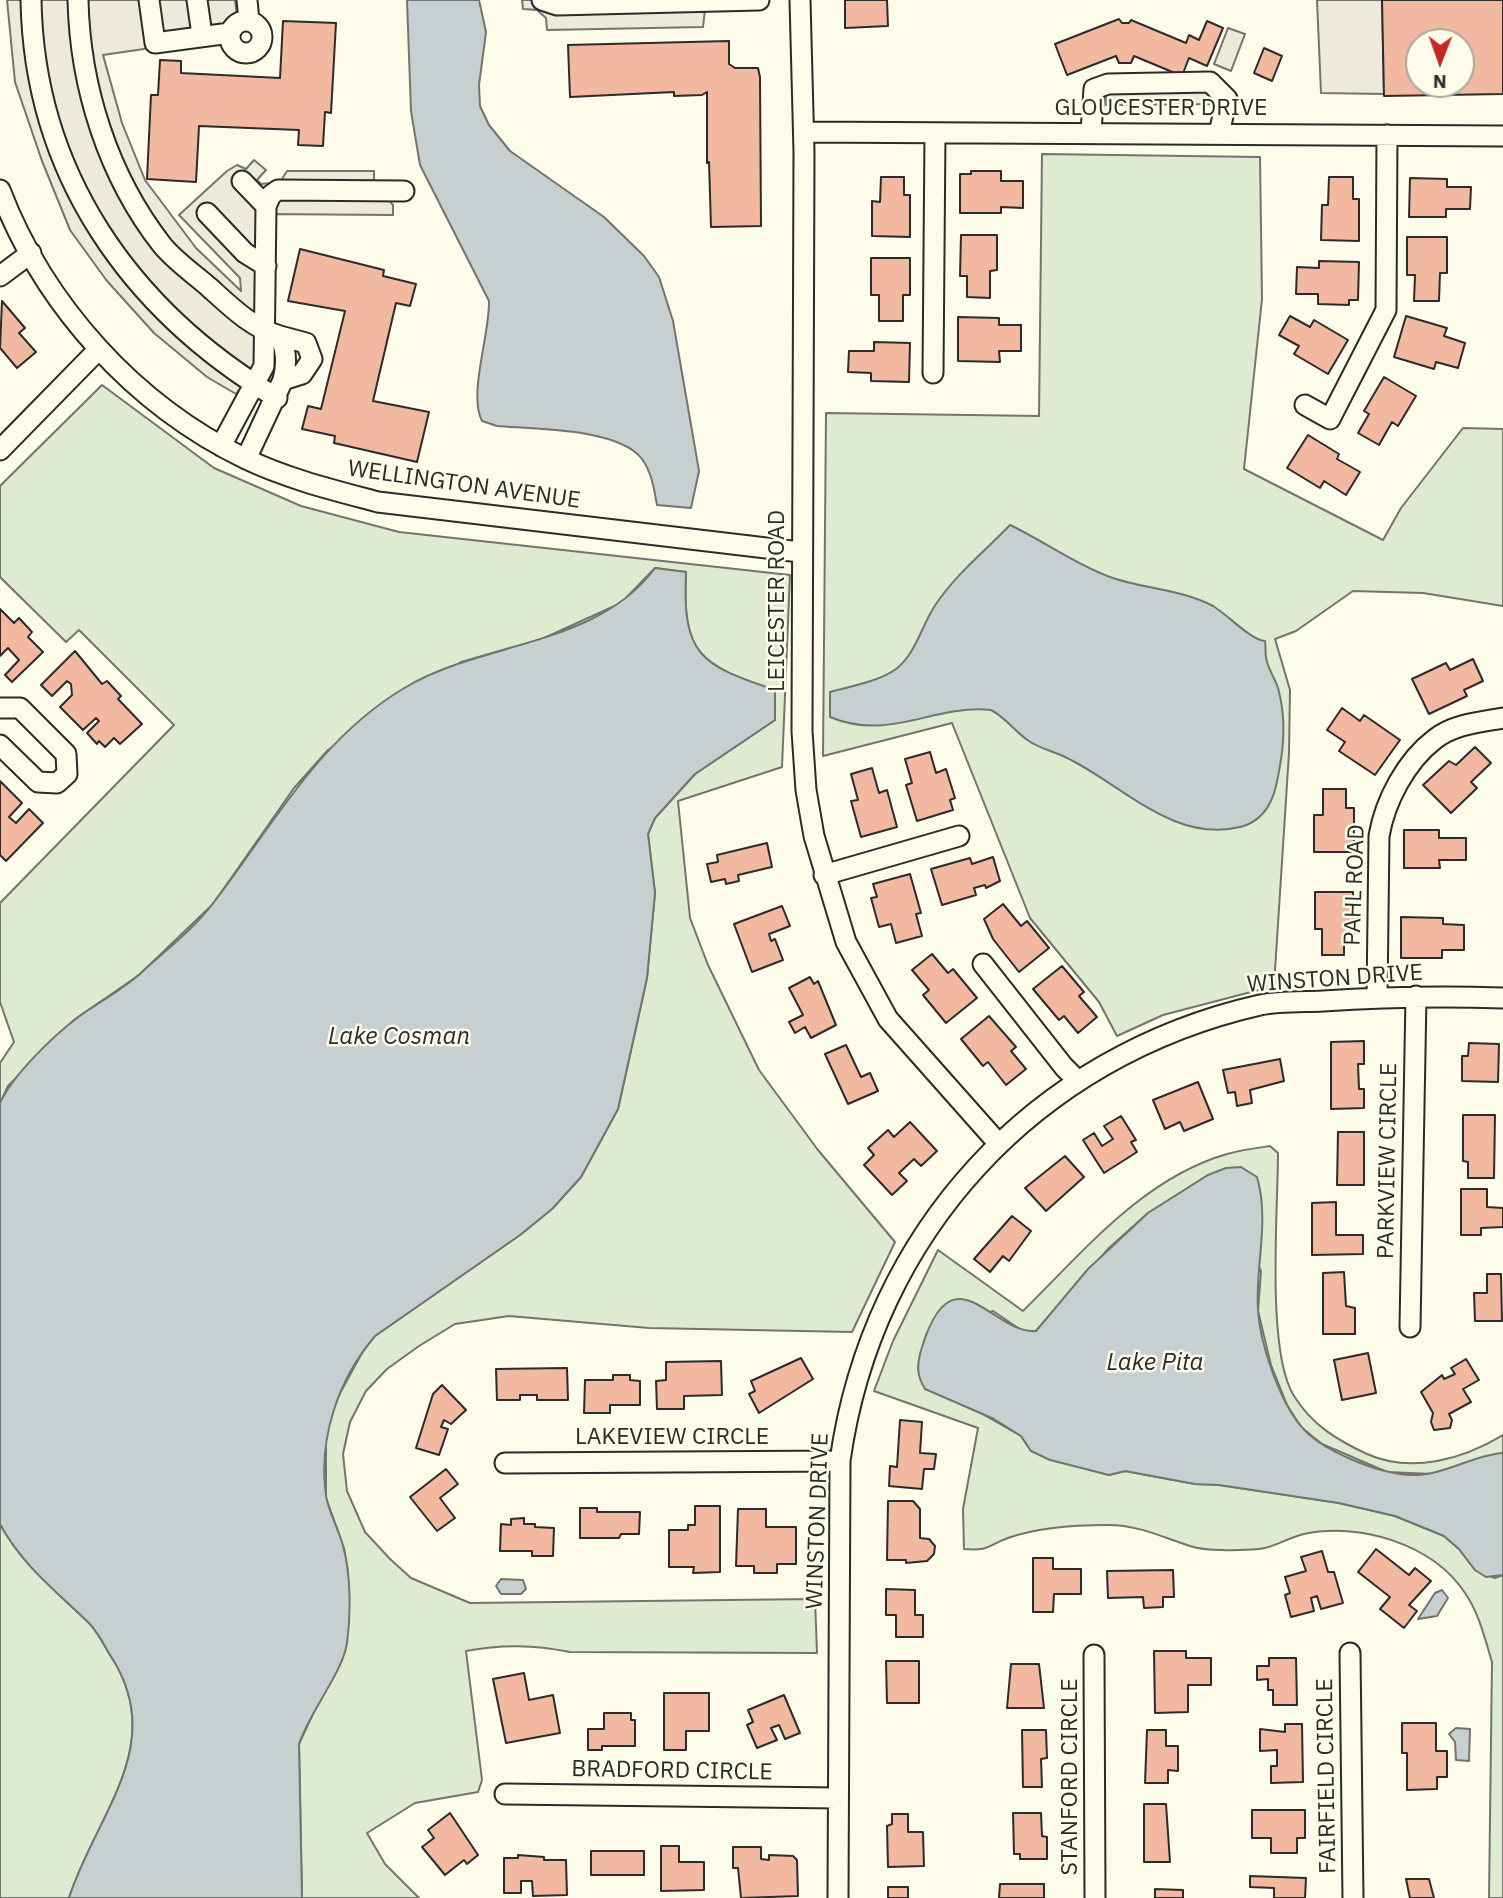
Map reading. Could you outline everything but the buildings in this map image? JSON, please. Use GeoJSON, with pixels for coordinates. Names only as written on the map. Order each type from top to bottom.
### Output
{"type":"FeatureCollection","features":[{"type":"Feature","properties":{"kind":"street"},"geometry":{"type":"LineString","coordinates":[[31,0],[32,39],[41,91],[59,153],[83,206],[131,277],[182,331],[256,386],[280,389],[302,374],[312,359],[306,343],[273,334],[229,306],[163,246],[117,173],[87,81],[78,0]]}},
{"type":"Feature","properties":{"kind":"street"},"geometry":{"type":"LineString","coordinates":[[149,0],[155,43],[230,33]]}},
{"type":"Feature","properties":{"kind":"street"},"geometry":{"type":"LineString","coordinates":[[197,0],[202,35]]}},
{"type":"Feature","properties":{"kind":"street"},"geometry":{"type":"LineString","coordinates":[[247,0],[249,21]]}},
{"type":"Feature","properties":{"kind":"street"},"geometry":{"type":"LineString","coordinates":[[542,0],[557,5],[759,0]]}},
{"type":"Feature","properties":{"kind":"street","name":"LEICESTER ROAD"},"geometry":{"type":"LineString","coordinates":[[800,0],[804,132],[800,552],[802,731],[806,790],[824,875],[846,942],[888,1019],[998,1143]]}},
{"type":"Feature","properties":{"kind":"street"},"geometry":{"type":"LineString","coordinates":[[249,21],[262,31],[262,42],[255,51],[239,52],[231,44],[230,33],[239,22],[249,21]]}},
{"type":"Feature","properties":{"kind":"street"},"geometry":{"type":"LineString","coordinates":[[1091,131],[1094,89],[1108,84],[1210,82],[1227,99],[1219,133]]}},
{"type":"Feature","properties":{"kind":"street","name":"GLOUCESTER DRIVE"},"geometry":{"type":"LineString","coordinates":[[804,132],[1091,131],[1503,136]]}},
{"type":"Feature","properties":{"kind":"street"},"geometry":{"type":"LineString","coordinates":[[933,373],[935,133]]}},
{"type":"Feature","properties":{"kind":"street"},"geometry":{"type":"LineString","coordinates":[[1305,405],[1330,419],[1386,310],[1387,135]]}},
{"type":"Feature","properties":{"kind":"street"},"geometry":{"type":"LineString","coordinates":[[242,181],[266,206]]}},
{"type":"Feature","properties":{"kind":"street","name":"WELLINGTON AVENUE"},"geometry":{"type":"LineString","coordinates":[[0,190],[31,253],[61,303],[99,349],[163,408],[246,459],[313,485],[377,502],[800,552]]}},
{"type":"Feature","properties":{"kind":"street"},"geometry":{"type":"LineString","coordinates":[[246,459],[280,389],[286,366],[273,334],[266,266],[266,206],[271,195],[278,190],[404,191]]}},
{"type":"Feature","properties":{"kind":"street"},"geometry":{"type":"LineString","coordinates":[[207,213],[245,253],[266,266]]}},
{"type":"Feature","properties":{"kind":"street"},"geometry":{"type":"LineString","coordinates":[[0,276],[31,253]]}},
{"type":"Feature","properties":{"kind":"street"},"geometry":{"type":"LineString","coordinates":[[221,446],[256,386],[273,334]]}},
{"type":"Feature","properties":{"kind":"street"},"geometry":{"type":"LineString","coordinates":[[0,450],[99,349]]}},
{"type":"Feature","properties":{"kind":"street"},"geometry":{"type":"LineString","coordinates":[[0,708],[20,708],[66,754],[69,760],[67,774],[51,785],[38,782],[0,745]]}},
{"type":"Feature","properties":{"kind":"street","name":"PAHL ROAD"},"geometry":{"type":"LineString","coordinates":[[1377,997],[1379,836],[1383,814],[1410,764],[1436,737],[1467,724],[1503,718]]}},
{"type":"Feature","properties":{"kind":"street"},"geometry":{"type":"LineString","coordinates":[[824,875],[959,836]]}},
{"type":"Feature","properties":{"kind":"street"},"geometry":{"type":"LineString","coordinates":[[983,964],[1078,1081]]}},
{"type":"Feature","properties":{"kind":"street","name":"PARKVIEW CIRCLE"},"geometry":{"type":"LineString","coordinates":[[1410,1327],[1416,996]]}},
{"type":"Feature","properties":{"kind":"street","name":"WINSTON DRIVE"},"geometry":{"type":"LineString","coordinates":[[838,1898],[840,1461],[855,1383],[907,1262],[939,1213],[998,1143],[1078,1081],[1140,1046],[1207,1020],[1263,1005],[1377,997],[1503,998]]}},
{"type":"Feature","properties":{"kind":"street","name":"LAKEVIEW CIRCLE"},"geometry":{"type":"LineString","coordinates":[[505,1463],[840,1461]]}},
{"type":"Feature","properties":{"kind":"street","name":"FAIRFIELD CIRCLE"},"geometry":{"type":"LineString","coordinates":[[1350,1653],[1353,1898]]}},
{"type":"Feature","properties":{"kind":"street","name":"STANFORD CIRCLE"},"geometry":{"type":"LineString","coordinates":[[1094,1655],[1095,1898]]}},
{"type":"Feature","properties":{"kind":"street","name":"BRADFORD CIRCLE"},"geometry":{"type":"LineString","coordinates":[[505,1794],[838,1798]]}},
{"type":"Feature","properties":{"kind":"green space"},"geometry":{"type":"Polygon","coordinates":[[[1042,154],[1260,157],[1262,299],[1244,469],[1383,540],[1401,508],[1463,428],[1503,429],[1503,606],[1423,593],[1353,591],[1296,631],[1275,639],[1290,690],[1289,753],[1274,986],[1163,1015],[1117,1036],[1099,1002],[1030,918],[952,723],[823,756],[826,413],[1039,416],[1042,154]]]}},
{"type":"Feature","properties":{"kind":"green space"},"geometry":{"type":"Polygon","coordinates":[[[102,385],[214,468],[301,506],[399,532],[790,575],[782,767],[678,801],[690,918],[708,965],[759,1070],[818,1150],[895,1242],[852,1332],[649,1328],[509,1316],[455,1324],[387,1369],[366,1391],[350,1422],[343,1454],[347,1491],[365,1532],[411,1578],[470,1603],[815,1599],[817,1653],[570,1652],[518,1646],[466,1651],[482,1780],[478,1792],[415,1803],[367,1833],[385,1864],[419,1898],[302,1898],[299,1744],[323,1692],[348,1573],[344,1548],[326,1498],[326,1436],[333,1406],[363,1351],[375,1336],[520,1235],[552,1209],[581,1177],[618,1109],[647,978],[655,893],[648,834],[655,818],[695,774],[775,720],[774,690],[728,673],[700,653],[692,639],[688,622],[686,572],[655,568],[621,603],[542,639],[461,662],[328,750],[294,788],[213,904],[139,975],[74,1020],[8,1086],[0,1103],[0,1063],[14,1042],[0,1002],[0,903],[174,725],[79,630],[66,642],[0,577],[0,486],[102,385]]]}},
{"type":"Feature","properties":{"kind":"green space"},"geometry":{"type":"Polygon","coordinates":[[[1270,1146],[1278,1153],[1276,1279],[1280,1347],[1285,1375],[1301,1406],[1335,1437],[1384,1460],[1402,1463],[1437,1461],[1471,1451],[1503,1435],[1503,1453],[1432,1474],[1387,1472],[1322,1444],[1301,1427],[1287,1405],[1271,1365],[1258,1311],[1261,1271],[1208,1175],[1148,1213],[1109,1248],[1036,1331],[1024,1332],[993,1311],[926,1335],[918,1369],[963,1403],[1021,1436],[1031,1451],[1109,1475],[1125,1471],[1195,1484],[1219,1485],[1339,1503],[1395,1516],[1444,1536],[1459,1549],[1475,1570],[1495,1578],[1503,1575],[1503,1898],[1489,1898],[1492,1662],[1470,1601],[1451,1576],[1434,1561],[1393,1541],[1348,1531],[1304,1534],[1265,1548],[1224,1550],[1197,1548],[1130,1527],[1083,1525],[1032,1531],[984,1549],[964,1549],[963,1509],[978,1428],[874,1391],[893,1341],[938,1250],[1023,1311],[1116,1219],[1168,1180],[1227,1154],[1270,1146]]]}},
{"type":"Feature","properties":{"kind":"green space"},"geometry":{"type":"Polygon","coordinates":[[[0,1524],[29,1565],[98,1635],[127,1690],[133,1721],[130,1751],[121,1780],[69,1898],[0,1898],[0,1524]]]}},
{"type":"Feature","properties":{"kind":"shaded area"},"geometry":{"type":"Polygon","coordinates":[[[7,0],[235,0],[237,15],[219,38],[103,55],[122,123],[145,180],[196,248],[241,291],[240,278],[179,215],[227,171],[237,165],[246,169],[254,160],[266,170],[257,180],[261,184],[280,182],[287,171],[374,171],[374,182],[393,205],[393,215],[261,214],[257,366],[236,394],[207,377],[154,333],[107,281],[70,230],[42,161],[15,82],[7,0]]]}},
{"type":"Feature","properties":{"kind":"shaded area"},"geometry":{"type":"Polygon","coordinates":[[[522,0],[745,0],[705,10],[703,27],[547,30],[546,18],[537,10],[523,9],[522,0]]]}},
{"type":"Feature","properties":{"kind":"shaded area"},"geometry":{"type":"Polygon","coordinates":[[[1317,0],[1382,0],[1384,94],[1321,93],[1317,0]]]}},
{"type":"Feature","properties":{"kind":"shaded area"},"geometry":{"type":"Polygon","coordinates":[[[1228,28],[1245,34],[1231,71],[1214,64],[1228,28]]]}},
{"type":"Feature","properties":{"kind":"shaded area"},"geometry":{"type":"Polygon","coordinates":[[[1215,78],[1215,104],[1106,105],[1105,79],[1215,78]]]}},
{"type":"Feature","properties":{"kind":"water"},"geometry":{"type":"Polygon","coordinates":[[[407,0],[479,0],[486,32],[479,85],[480,106],[489,125],[510,151],[604,217],[644,256],[659,277],[673,321],[699,471],[691,508],[657,505],[654,487],[642,459],[631,449],[615,441],[574,432],[497,426],[482,421],[477,396],[489,301],[420,165],[411,111],[407,0]]]}},
{"type":"Feature","properties":{"kind":"water"},"geometry":{"type":"Polygon","coordinates":[[[1010,525],[1084,566],[1110,577],[1201,600],[1219,610],[1254,637],[1265,641],[1267,661],[1278,688],[1281,704],[1283,739],[1274,794],[1259,817],[1247,825],[1216,830],[1172,820],[1151,810],[1071,760],[1032,743],[991,710],[950,712],[872,726],[852,724],[830,717],[830,692],[881,677],[903,663],[944,593],[1010,525]]]}},
{"type":"Feature","properties":{"kind":"water","name":"Lake Cosman"},"geometry":{"type":"Polygon","coordinates":[[[655,568],[686,572],[688,622],[701,653],[729,673],[775,690],[775,720],[695,774],[655,818],[648,834],[655,893],[647,978],[618,1109],[581,1177],[552,1209],[520,1235],[375,1336],[362,1353],[341,1391],[328,1431],[324,1474],[327,1502],[348,1569],[348,1631],[339,1666],[299,1744],[302,1898],[69,1898],[121,1780],[130,1751],[133,1721],[127,1690],[98,1635],[29,1565],[0,1524],[0,1103],[23,1069],[56,1035],[135,978],[198,921],[323,757],[375,708],[406,687],[437,672],[572,628],[603,613],[631,594],[655,568]]]}},
{"type":"Feature","properties":{"kind":"water","name":"Lake Pita"},"geometry":{"type":"Polygon","coordinates":[[[1241,1167],[1257,1177],[1261,1194],[1258,1310],[1262,1339],[1278,1386],[1292,1414],[1309,1435],[1335,1452],[1366,1465],[1397,1473],[1410,1475],[1435,1472],[1480,1457],[1503,1453],[1503,1575],[1486,1577],[1475,1570],[1459,1549],[1444,1536],[1395,1516],[1339,1503],[1219,1485],[1195,1484],[1125,1471],[1109,1475],[1050,1460],[1031,1451],[1021,1436],[994,1419],[925,1389],[919,1374],[920,1353],[934,1318],[947,1303],[960,1299],[974,1303],[1020,1329],[1036,1331],[1088,1269],[1148,1213],[1208,1175],[1226,1168],[1241,1167]]]}},
{"type":"Feature","properties":{"kind":"water"},"geometry":{"type":"Polygon","coordinates":[[[501,1579],[523,1580],[526,1589],[521,1594],[501,1594],[496,1586],[501,1579]]]}},
{"type":"Feature","properties":{"kind":"water"},"geometry":{"type":"Polygon","coordinates":[[[1442,1590],[1448,1598],[1437,1616],[1418,1619],[1435,1593],[1442,1590]]]}},
{"type":"Feature","properties":{"kind":"water"},"geometry":{"type":"Polygon","coordinates":[[[1456,1728],[1470,1729],[1469,1761],[1456,1760],[1455,1742],[1449,1734],[1456,1728]]]}}]}
